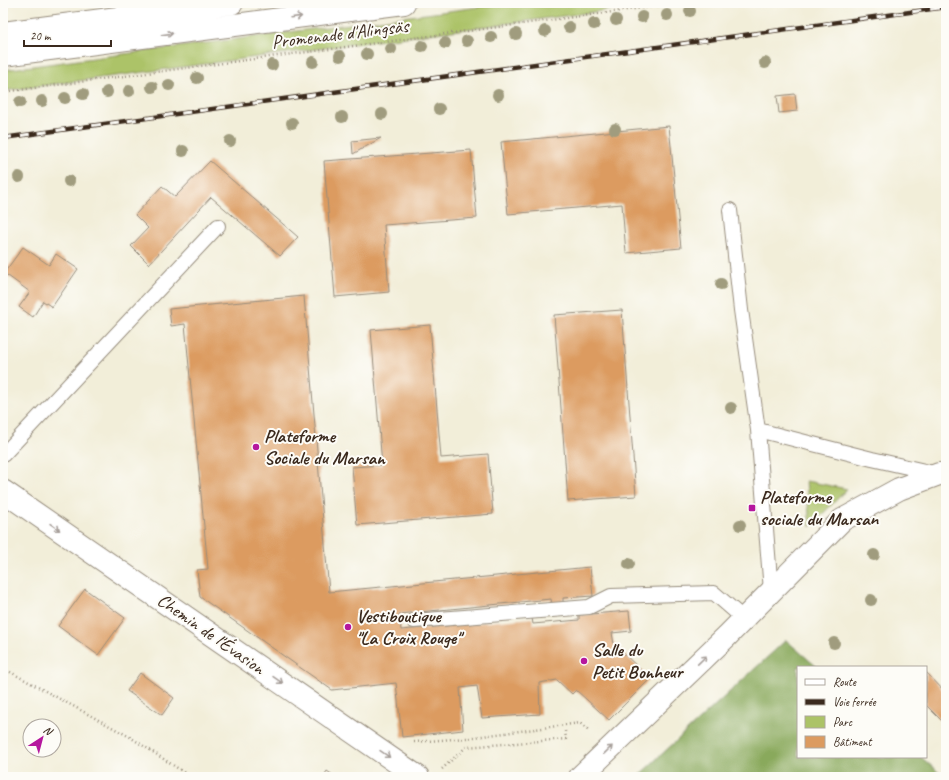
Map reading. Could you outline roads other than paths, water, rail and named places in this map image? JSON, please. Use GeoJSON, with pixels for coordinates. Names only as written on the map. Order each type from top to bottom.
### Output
{"type":"FeatureCollection","features":[{"type":"Feature","properties":{"kind":"street"},"geometry":{"type":"LineString","coordinates":[[3,33],[144,9],[232,3]]}},
{"type":"Feature","properties":{"kind":"street"},"geometry":{"type":"LineString","coordinates":[[3,55],[404,3]]}},
{"type":"Feature","properties":{"kind":"street"},"geometry":{"type":"LineString","coordinates":[[580,777],[727,636],[842,520],[899,489],[943,474]]}},
{"type":"Feature","properties":{"kind":"street","name":"Chemin de l'Évasion"},"geometry":{"type":"LineString","coordinates":[[3,490],[418,777]]}},
{"type":"Feature","properties":{"kind":"lane"},"geometry":{"type":"LineString","coordinates":[[730,210],[741,310],[758,430],[771,591]]}},
{"type":"Feature","properties":{"kind":"lane"},"geometry":{"type":"LineString","coordinates":[[3,455],[218,226]]}},
{"type":"Feature","properties":{"kind":"lane"},"geometry":{"type":"LineString","coordinates":[[758,430],[872,459],[943,474]]}},
{"type":"Feature","properties":{"kind":"lane"},"geometry":{"type":"LineString","coordinates":[[414,621],[589,607],[611,596],[714,593],[744,619]]}},
{"type":"Feature","properties":{"kind":"railway"},"geometry":{"type":"LineString","coordinates":[[3,138],[946,7]]}},
{"type":"Feature","properties":{"kind":"place","name":"Plateforme Sociale du Marsan"},"geometry":{"type":"Point","coordinates":[256,447]}},
{"type":"Feature","properties":{"kind":"place","name":"Plateforme sociale du Marsan"},"geometry":{"type":"Point","coordinates":[752,508]}},
{"type":"Feature","properties":{"kind":"place","name":"Vestiboutique \"La Croix Rouge\""},"geometry":{"type":"Point","coordinates":[348,627]}},
{"type":"Feature","properties":{"kind":"place","name":"Salle du Petit Bonheur"},"geometry":{"type":"Point","coordinates":[584,661]}}]}
